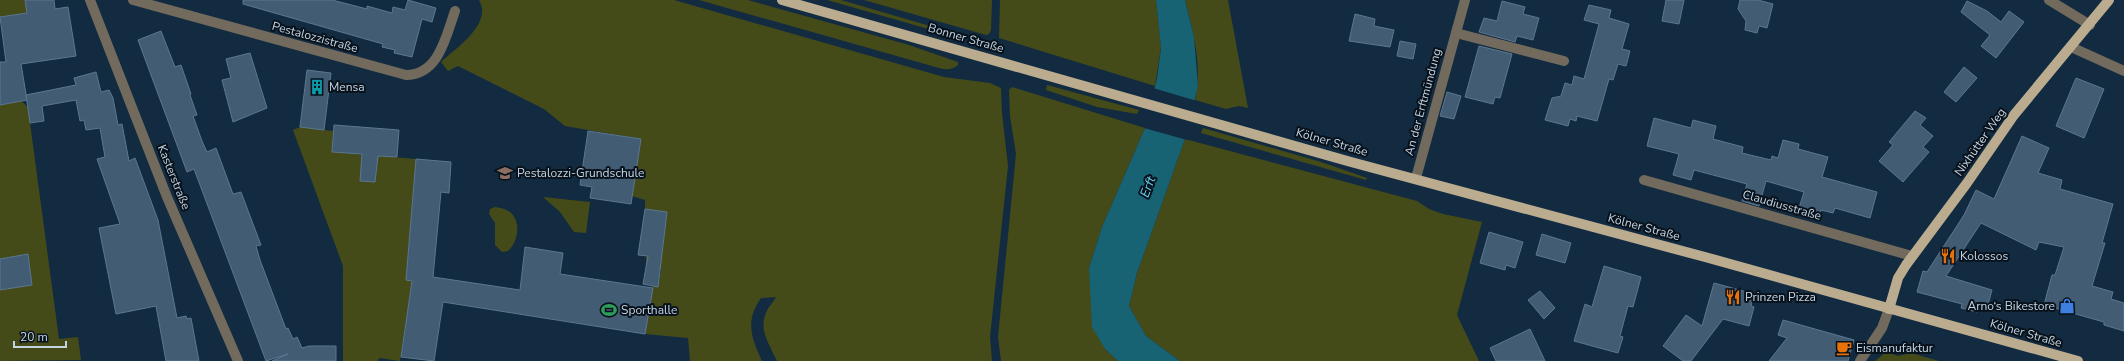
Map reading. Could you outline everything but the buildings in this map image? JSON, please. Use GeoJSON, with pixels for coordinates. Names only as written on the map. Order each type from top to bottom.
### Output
{"type":"FeatureCollection","features":[{"type":"Feature","properties":{"kind":"main road","name":"Bonner Straße"},"geometry":{"type":"LineString","coordinates":[[782,0],[1204,120]]}},
{"type":"Feature","properties":{"kind":"main road","name":"Nixhütter Weg"},"geometry":{"type":"LineString","coordinates":[[1889,309],[1898,278],[1912,256],[1967,183],[2014,115],[2090,25],[2109,0]]}},
{"type":"Feature","properties":{"kind":"main road","name":"Kölner Straße"},"geometry":{"type":"LineString","coordinates":[[1204,120],[2078,361]]}},
{"type":"Feature","properties":{"kind":"street","name":"Kasterstraße"},"geometry":{"type":"LineString","coordinates":[[90,0],[167,196],[238,361]]}},
{"type":"Feature","properties":{"kind":"street","name":"Pestalozzistraße"},"geometry":{"type":"LineString","coordinates":[[133,0],[406,75],[415,75],[423,72],[436,59],[455,11]]}},
{"type":"Feature","properties":{"kind":"street","name":"An der Erftmündung"},"geometry":{"type":"LineString","coordinates":[[1416,178],[1465,0]]}},
{"type":"Feature","properties":{"kind":"street"},"geometry":{"type":"LineString","coordinates":[[2049,0],[2090,25]]}},
{"type":"Feature","properties":{"kind":"street"},"geometry":{"type":"LineString","coordinates":[[1456,33],[1564,61]]}},
{"type":"Feature","properties":{"kind":"street"},"geometry":{"type":"LineString","coordinates":[[2071,47],[2124,71]]}},
{"type":"Feature","properties":{"kind":"street","name":"Claudiusstraße"},"geometry":{"type":"LineString","coordinates":[[1644,180],[1912,256]]}},
{"type":"Feature","properties":{"kind":"street"},"geometry":{"type":"LineString","coordinates":[[1860,361],[1882,328],[1889,309]]}},
{"type":"Feature","properties":{"kind":"green space"},"geometry":{"type":"Polygon","coordinates":[[[0,0],[25,0],[32,12],[0,17],[0,0]]]}},
{"type":"Feature","properties":{"kind":"green space"},"geometry":{"type":"Polygon","coordinates":[[[479,0],[674,0],[944,77],[990,83],[1001,88],[1002,113],[1008,166],[990,337],[992,361],[777,361],[765,335],[764,328],[765,314],[776,297],[761,298],[756,306],[751,322],[753,337],[762,361],[690,361],[688,338],[645,334],[653,286],[658,286],[661,270],[646,267],[646,256],[661,258],[667,212],[645,209],[645,200],[632,196],[641,139],[565,126],[544,109],[458,66],[448,71],[441,62],[471,35],[477,26],[481,18],[482,9],[479,0]]]}},
{"type":"Feature","properties":{"kind":"green space"},"geometry":{"type":"Polygon","coordinates":[[[699,0],[748,0],[909,45],[958,62],[958,65],[951,69],[942,69],[699,0]]]}},
{"type":"Feature","properties":{"kind":"green space"},"geometry":{"type":"Polygon","coordinates":[[[827,0],[841,0],[954,33],[953,36],[827,0]]]}},
{"type":"Feature","properties":{"kind":"green space"},"geometry":{"type":"Polygon","coordinates":[[[864,0],[992,0],[991,30],[989,34],[986,35],[864,0]]]}},
{"type":"Feature","properties":{"kind":"green space"},"geometry":{"type":"Polygon","coordinates":[[[1000,0],[1156,0],[1161,47],[1155,86],[999,38],[1000,0]]]}},
{"type":"Feature","properties":{"kind":"green space"},"geometry":{"type":"Polygon","coordinates":[[[1185,0],[1228,0],[1248,108],[1239,106],[1226,109],[1195,100],[1198,75],[1196,50],[1185,0]]]}},
{"type":"Feature","properties":{"kind":"green space"},"geometry":{"type":"Polygon","coordinates":[[[1047,85],[1139,110],[1137,114],[1097,107],[1046,90],[1047,85]]]}},
{"type":"Feature","properties":{"kind":"green space"},"geometry":{"type":"Polygon","coordinates":[[[1012,87],[1145,128],[1102,227],[1089,268],[1105,349],[1118,361],[1001,361],[998,337],[1016,154],[1010,116],[1009,90],[1012,87]]]}},
{"type":"Feature","properties":{"kind":"green space"},"geometry":{"type":"Polygon","coordinates":[[[22,101],[28,108],[59,339],[78,337],[81,360],[0,361],[0,290],[32,284],[28,254],[0,259],[0,105],[22,101]]]}},
{"type":"Feature","properties":{"kind":"green space"},"geometry":{"type":"Polygon","coordinates":[[[300,127],[333,131],[332,152],[416,159],[406,280],[412,280],[400,361],[379,358],[378,361],[343,361],[343,266],[293,130],[300,127]]]}},
{"type":"Feature","properties":{"kind":"green space"},"geometry":{"type":"Polygon","coordinates":[[[1203,128],[1321,162],[1367,178],[1366,180],[1201,133],[1203,128]]]}},
{"type":"Feature","properties":{"kind":"green space"},"geometry":{"type":"Polygon","coordinates":[[[1185,139],[1417,201],[1429,209],[1443,214],[1482,222],[1457,315],[1479,361],[1180,361],[1146,336],[1129,306],[1137,273],[1185,139]]]}},
{"type":"Feature","properties":{"kind":"green space"},"geometry":{"type":"Polygon","coordinates":[[[543,197],[590,202],[586,233],[574,232],[560,212],[543,197]]]}},
{"type":"Feature","properties":{"kind":"green space"},"geometry":{"type":"Polygon","coordinates":[[[495,207],[509,211],[513,215],[517,224],[516,239],[508,251],[502,252],[495,245],[495,223],[489,214],[490,209],[495,207]]]}},
{"type":"Feature","properties":{"kind":"green space"},"geometry":{"type":"Polygon","coordinates":[[[1886,352],[1898,356],[1911,353],[1939,361],[1875,361],[1886,352]]]}},
{"type":"Feature","properties":{"kind":"water","name":"Erft"},"geometry":{"type":"Polygon","coordinates":[[[1156,0],[1185,0],[1194,37],[1198,86],[1185,139],[1137,273],[1129,306],[1146,336],[1180,361],[1118,361],[1105,349],[1092,327],[1089,268],[1102,227],[1145,128],[1157,78],[1161,48],[1156,0]]]}},
{"type":"Feature","properties":{"kind":"pier"},"geometry":{"type":"Polygon","coordinates":[[[1153,88],[1197,101],[1187,140],[1144,128],[1153,88]]]}},
{"type":"Feature","properties":{"kind":"place","name":"Mensa"},"geometry":{"type":"Point","coordinates":[317,87]}},
{"type":"Feature","properties":{"kind":"place","name":"Pestalozzi-Grundschule"},"geometry":{"type":"Point","coordinates":[505,173]}},
{"type":"Feature","properties":{"kind":"place","name":"Kolossos"},"geometry":{"type":"Point","coordinates":[1948,256]}},
{"type":"Feature","properties":{"kind":"place","name":"Prinzen Pizza"},"geometry":{"type":"Point","coordinates":[1733,297]}},
{"type":"Feature","properties":{"kind":"place","name":"Arno‘s Bikestore"},"geometry":{"type":"Point","coordinates":[2067,306]}},
{"type":"Feature","properties":{"kind":"place","name":"Sporthalle"},"geometry":{"type":"Point","coordinates":[609,310]}},
{"type":"Feature","properties":{"kind":"place","name":"Eismanufaktur"},"geometry":{"type":"Point","coordinates":[1844,348]}}]}
